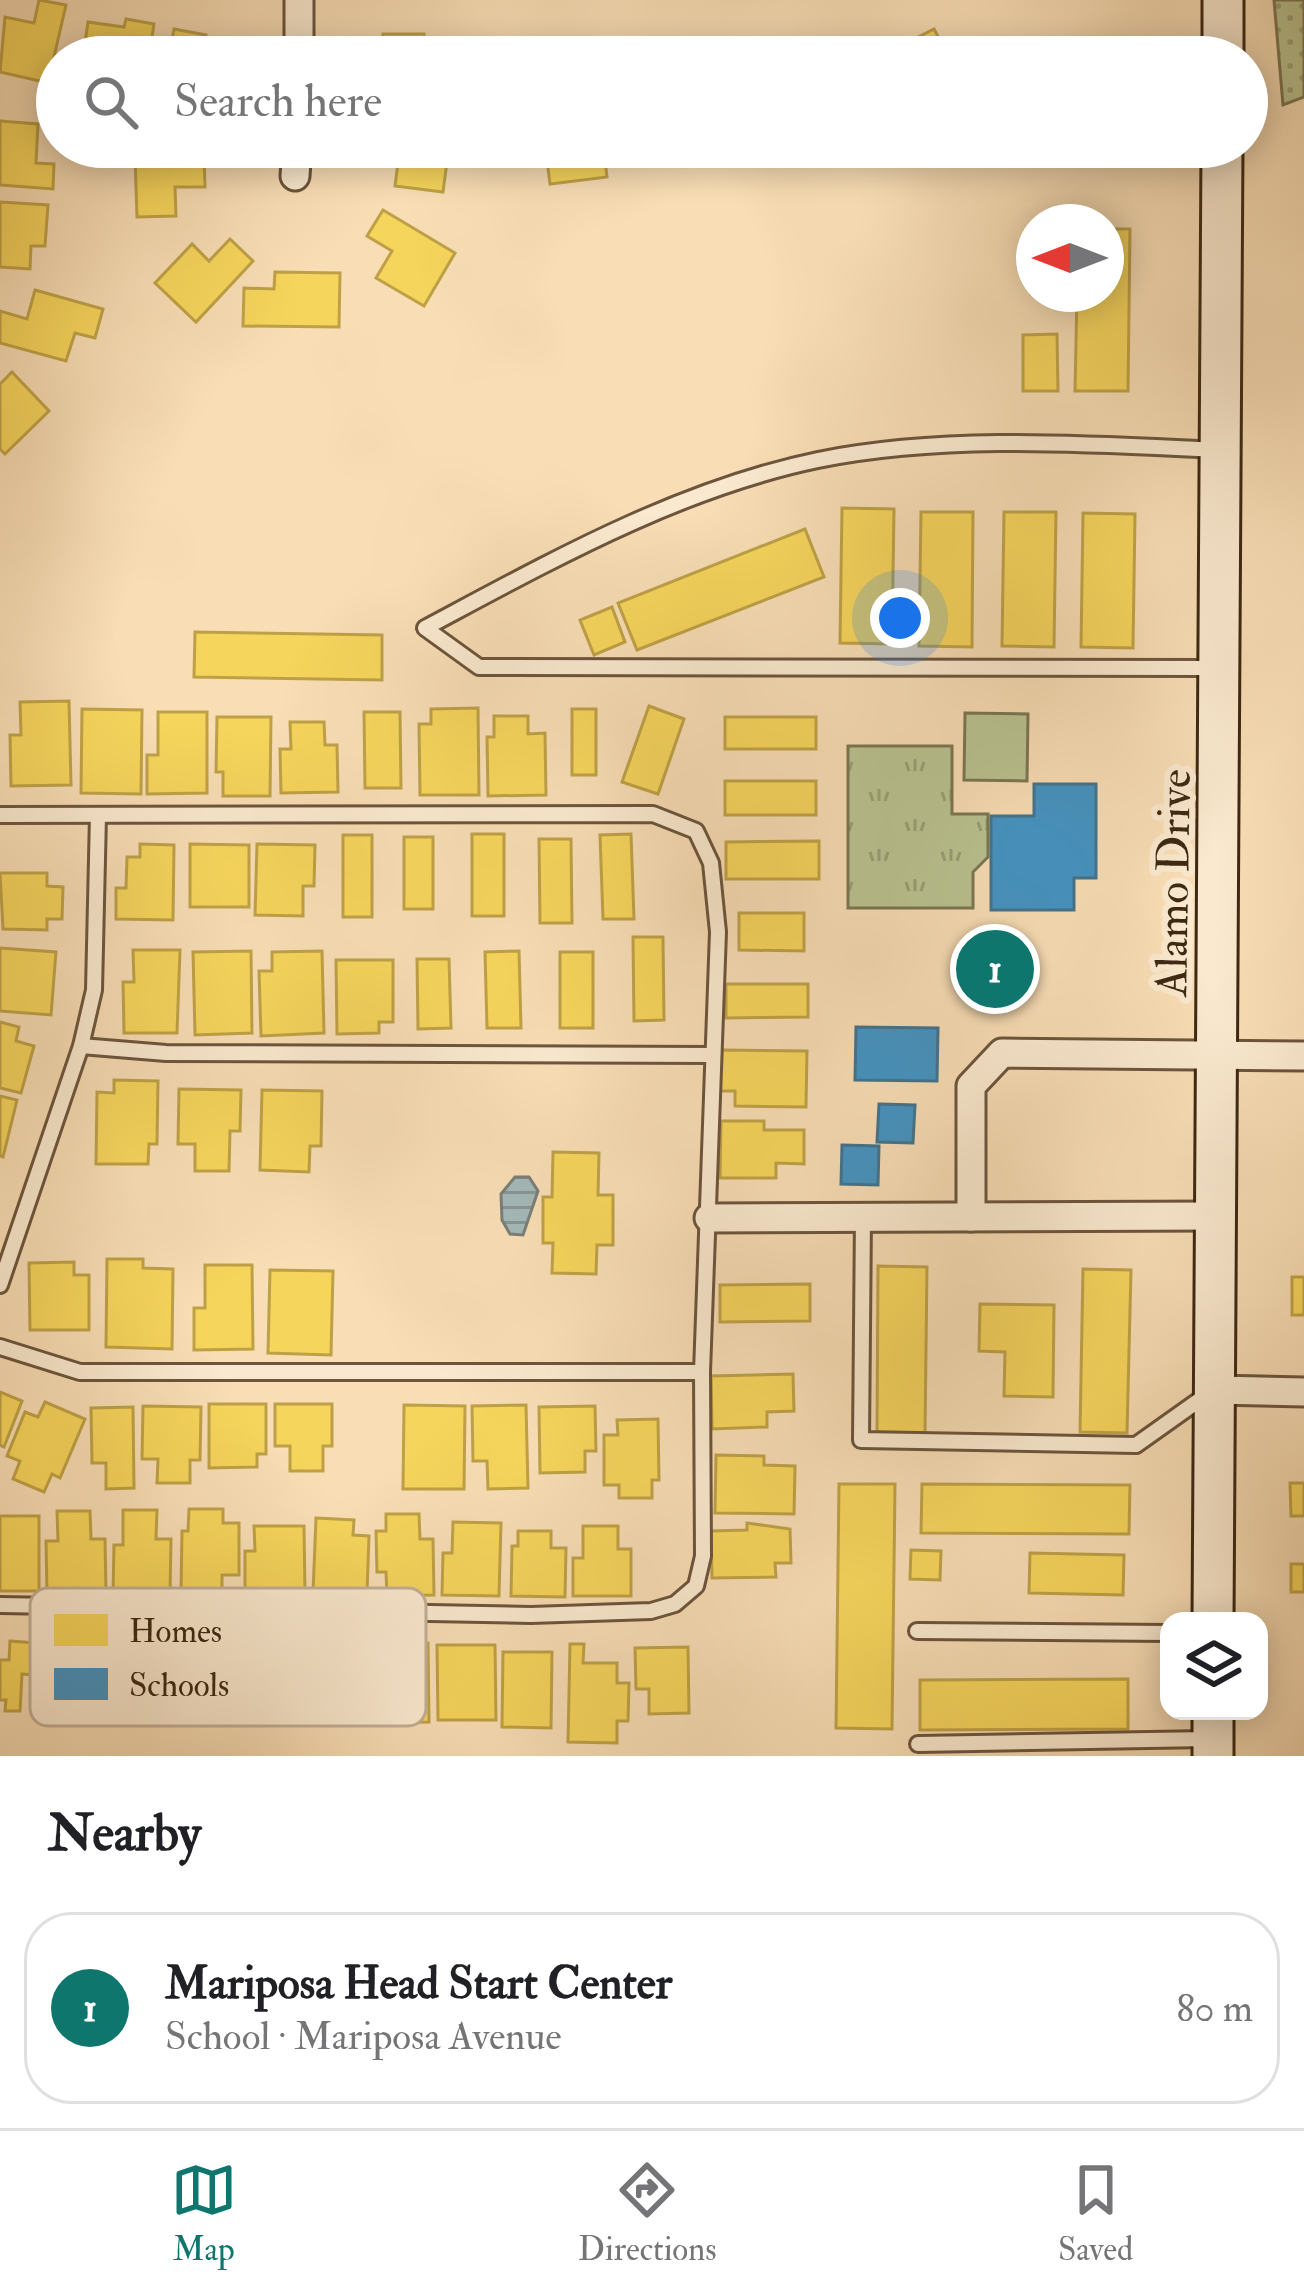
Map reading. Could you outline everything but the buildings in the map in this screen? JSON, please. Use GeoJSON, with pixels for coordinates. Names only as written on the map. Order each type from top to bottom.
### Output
{"type":"FeatureCollection","features":[{"type":"Feature","properties":{"kind":"main road"},"geometry":{"type":"LineString","coordinates":[[1223,0],[1223,36]]}},
{"type":"Feature","properties":{"kind":"main road","name":"Alamo Drive"},"geometry":{"type":"LineString","coordinates":[[1213,1612],[1222,168]]}},
{"type":"Feature","properties":{"kind":"street"},"geometry":{"type":"LineString","coordinates":[[299,0],[299,36]]}},
{"type":"Feature","properties":{"kind":"street"},"geometry":{"type":"LineString","coordinates":[[296,168],[296,176]]}},
{"type":"Feature","properties":{"kind":"street"},"geometry":{"type":"LineString","coordinates":[[971,1217],[971,1087],[1002,1053],[1304,1056]]}},
{"type":"Feature","properties":{"kind":"street"},"geometry":{"type":"LineString","coordinates":[[709,1218],[1216,1216]]}},
{"type":"Feature","properties":{"kind":"street"},"geometry":{"type":"LineString","coordinates":[[1215,1390],[1304,1392]]}},
{"type":"Feature","properties":{"kind":"lane"},"geometry":{"type":"LineString","coordinates":[[1219,450],[1061,443],[817,460],[693,499],[568,551],[425,628],[479,668],[1222,668]]}},
{"type":"Feature","properties":{"kind":"lane"},"geometry":{"type":"LineString","coordinates":[[0,815],[653,814],[696,831],[711,863],[718,932],[701,1372],[703,1556],[696,1586],[675,1604],[651,1611],[426,1613]]}},
{"type":"Feature","properties":{"kind":"lane"},"geometry":{"type":"LineString","coordinates":[[0,1285],[82,1046],[98,934],[98,815]]}},
{"type":"Feature","properties":{"kind":"lane"},"geometry":{"type":"LineString","coordinates":[[82,1046],[166,1053],[712,1054]]}},
{"type":"Feature","properties":{"kind":"lane"},"geometry":{"type":"LineString","coordinates":[[863,1217],[861,1440],[1136,1445],[1215,1390]]}},
{"type":"Feature","properties":{"kind":"lane"},"geometry":{"type":"LineString","coordinates":[[0,1347],[80,1372],[701,1372]]}},
{"type":"Feature","properties":{"kind":"lane"},"geometry":{"type":"LineString","coordinates":[[0,1605],[30,1606]]}},
{"type":"Feature","properties":{"kind":"lane"},"geometry":{"type":"LineString","coordinates":[[917,1631],[1160,1633]]}},
{"type":"Feature","properties":{"kind":"lane"},"geometry":{"type":"LineString","coordinates":[[918,1744],[1213,1735]]}},
{"type":"Feature","properties":{"kind":"green space"},"geometry":{"type":"Polygon","coordinates":[[[1274,0],[1304,0],[1304,97],[1283,105],[1274,0]]]}},
{"type":"Feature","properties":{"kind":"green space"},"geometry":{"type":"Polygon","coordinates":[[[965,713],[1028,714],[1027,781],[964,780],[965,713]]]}},
{"type":"Feature","properties":{"kind":"green space"},"geometry":{"type":"Polygon","coordinates":[[[848,746],[952,746],[952,814],[988,814],[988,857],[973,872],[973,908],[848,908],[848,746]]]}},
{"type":"Feature","properties":{"kind":"shaded area"},"geometry":{"type":"Polygon","coordinates":[[[515,1177],[529,1177],[538,1191],[523,1235],[510,1234],[502,1220],[501,1194],[515,1177]]]}},
{"type":"Feature","properties":{"kind":"place","name":"Mariposa Head Start Center"},"geometry":{"type":"Point","coordinates":[995,969]}}]}
